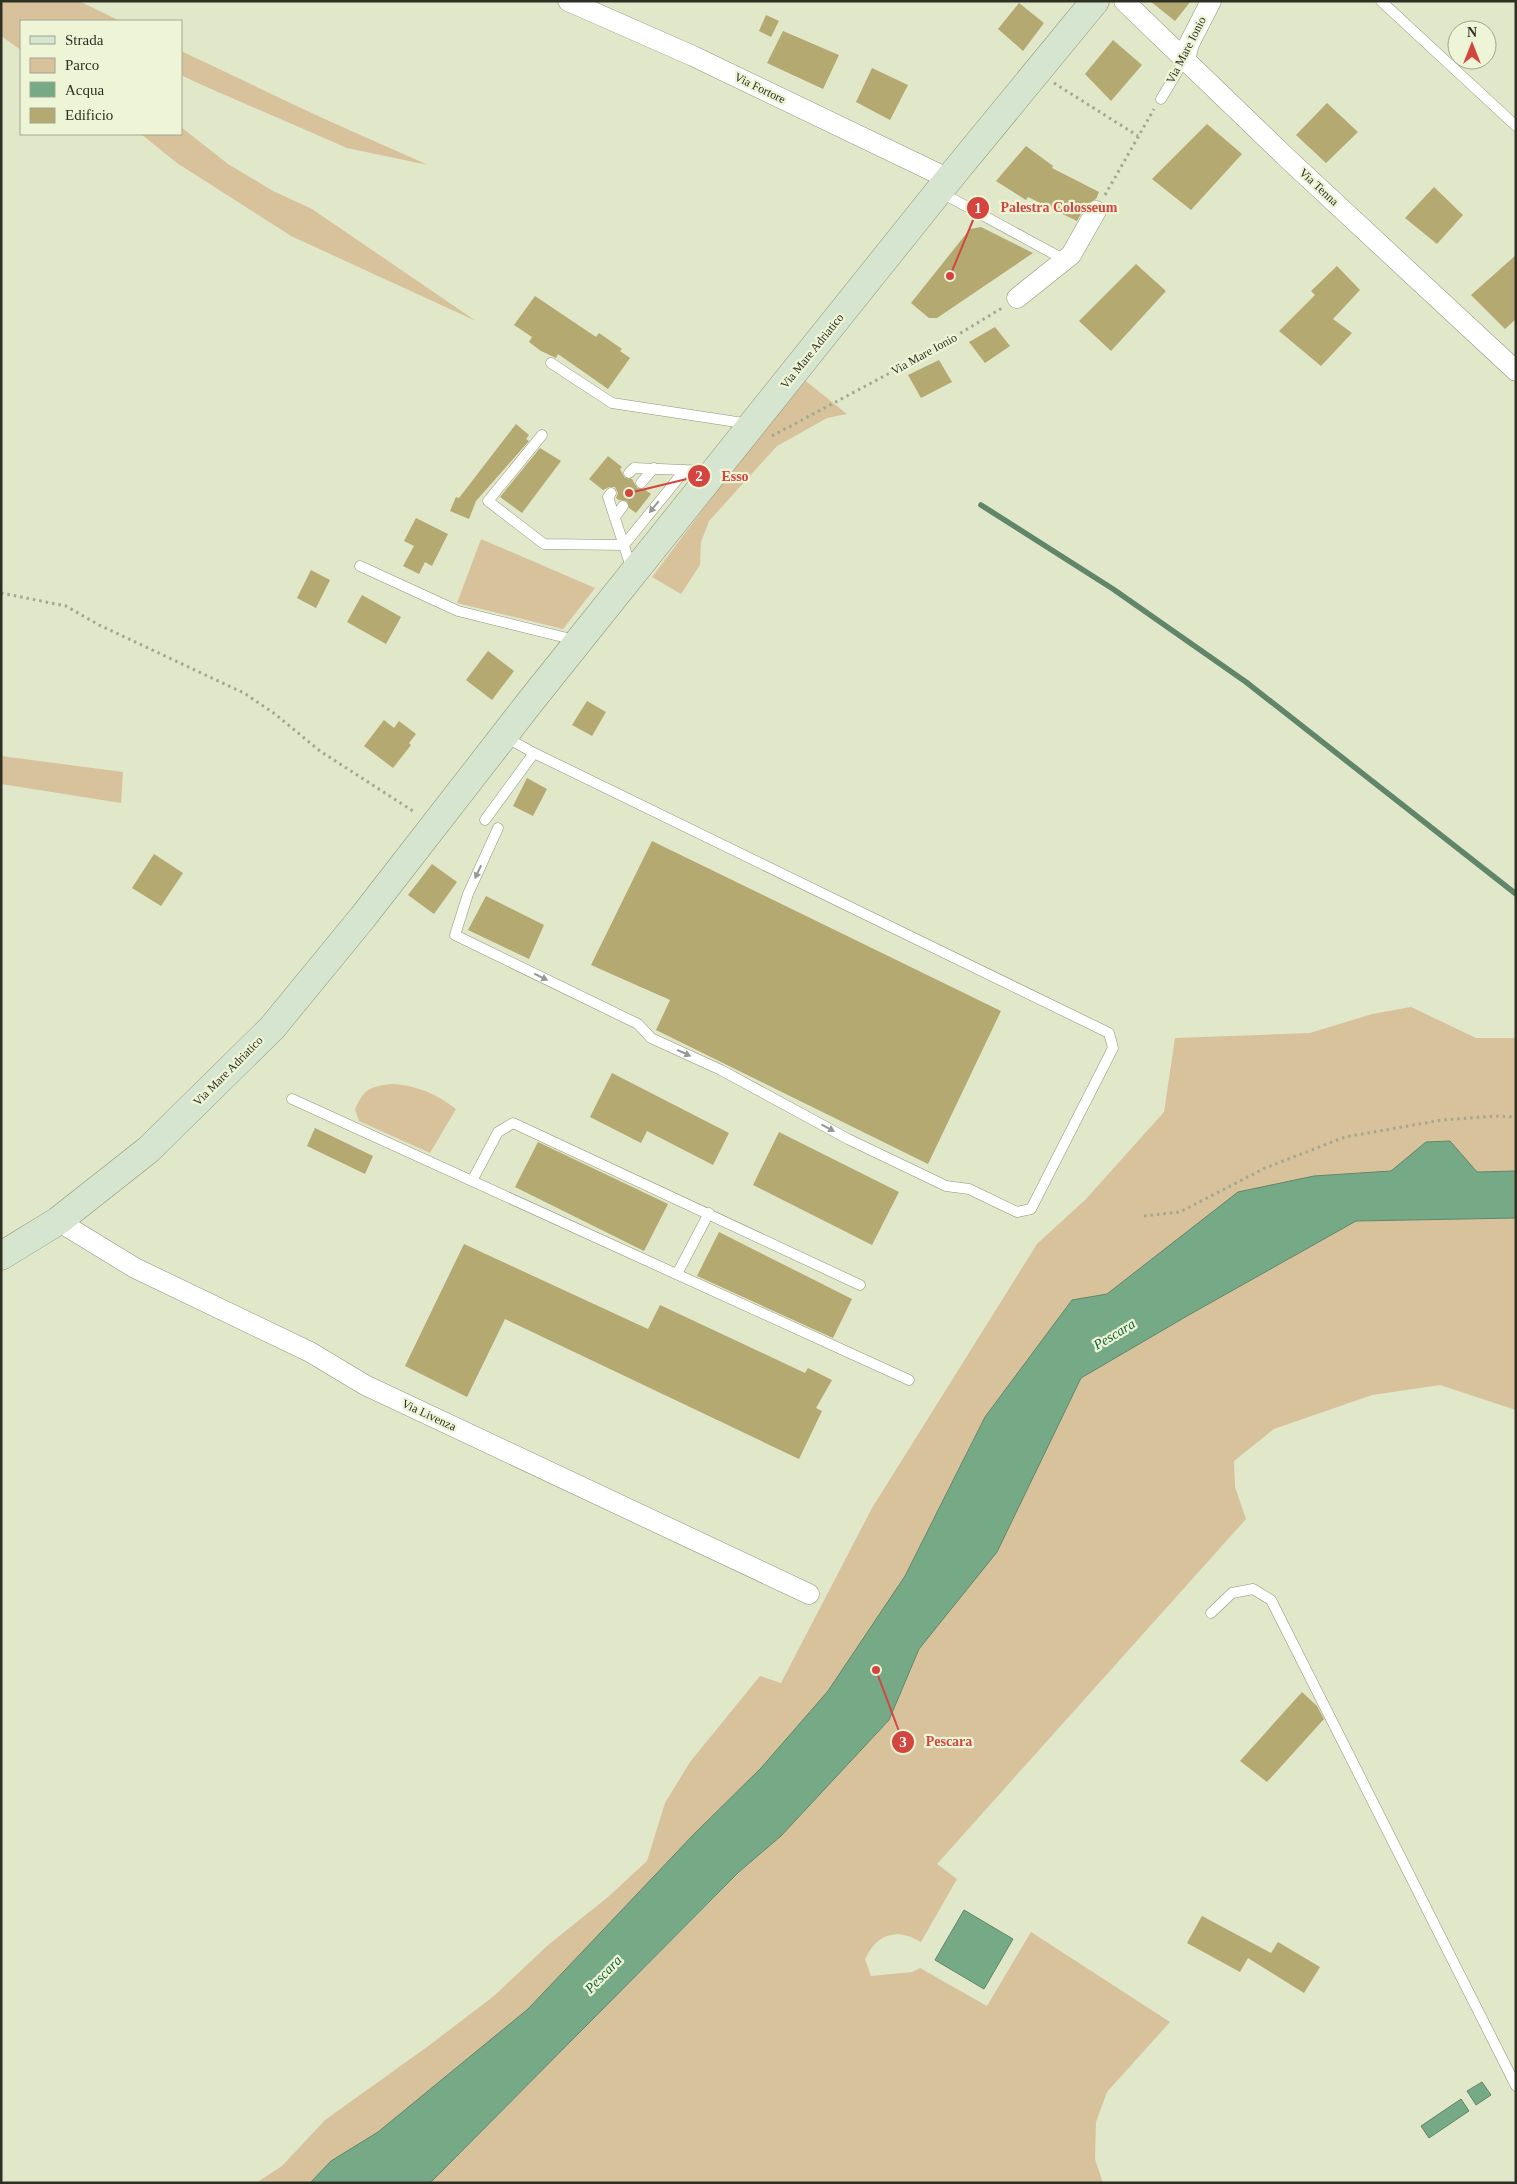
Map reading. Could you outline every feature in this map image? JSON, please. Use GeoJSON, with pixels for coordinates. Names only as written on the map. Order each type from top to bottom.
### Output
{"type":"FeatureCollection","features":[{"type":"Feature","properties":{"kind":"main road","name":"Via Mare Adriatico"},"geometry":{"type":"LineString","coordinates":[[416,847],[443,837],[468,808],[514,749],[530,702],[716,471],[760,432],[944,185],[1095,1]]}},
{"type":"Feature","properties":{"kind":"main road","name":"Via Mare Adriatico"},"geometry":{"type":"LineString","coordinates":[[1,1256],[58,1221],[148,1150],[272,1028],[363,917],[433,825],[468,808]]}},
{"type":"Feature","properties":{"kind":"street","name":"Via Fortore"},"geometry":{"type":"LineString","coordinates":[[568,1],[693,56],[944,185]]}},
{"type":"Feature","properties":{"kind":"street","name":"Via Tenna"},"geometry":{"type":"LineString","coordinates":[[1124,1],[1304,173],[1516,370]]}},
{"type":"Feature","properties":{"kind":"street","name":"Via Mare Ionio"},"geometry":{"type":"LineString","coordinates":[[1185,59],[1189,44],[1212,1]]}},
{"type":"Feature","properties":{"kind":"street"},"geometry":{"type":"LineString","coordinates":[[1017,298],[1071,255],[1096,211]]}},
{"type":"Feature","properties":{"kind":"street","name":"Via Livenza"},"geometry":{"type":"LineString","coordinates":[[58,1221],[134,1268],[310,1352],[365,1385],[809,1594]]}},
{"type":"Feature","properties":{"kind":"lane"},"geometry":{"type":"LineString","coordinates":[[1381,1],[1516,126]]}},
{"type":"Feature","properties":{"kind":"lane","name":"Via Mare Ionio"},"geometry":{"type":"LineString","coordinates":[[1161,99],[1185,59]]}},
{"type":"Feature","properties":{"kind":"lane"},"geometry":{"type":"LineString","coordinates":[[944,185],[1065,260]]}},
{"type":"Feature","properties":{"kind":"lane"},"geometry":{"type":"LineString","coordinates":[[551,363],[612,403],[760,432]]}},
{"type":"Feature","properties":{"kind":"lane"},"geometry":{"type":"LineString","coordinates":[[542,435],[488,502],[544,544],[624,545]]}},
{"type":"Feature","properties":{"kind":"lane"},"geometry":{"type":"LineString","coordinates":[[629,473],[634,468],[716,471]]}},
{"type":"Feature","properties":{"kind":"lane"},"geometry":{"type":"LineString","coordinates":[[642,483],[654,468]]}},
{"type":"Feature","properties":{"kind":"lane"},"geometry":{"type":"LineString","coordinates":[[624,545],[685,470]]}},
{"type":"Feature","properties":{"kind":"lane"},"geometry":{"type":"LineString","coordinates":[[611,494],[608,497],[634,573]]}},
{"type":"Feature","properties":{"kind":"lane"},"geometry":{"type":"LineString","coordinates":[[615,517],[623,506]]}},
{"type":"Feature","properties":{"kind":"lane"},"geometry":{"type":"LineString","coordinates":[[360,566],[458,611],[578,641]]}},
{"type":"Feature","properties":{"kind":"lane"},"geometry":{"type":"LineString","coordinates":[[498,828],[468,894],[455,935],[638,1024],[651,1038],[721,1070],[848,1139],[946,1186],[969,1189],[1017,1212],[1031,1209],[1113,1048],[1109,1033],[514,749]]}},
{"type":"Feature","properties":{"kind":"lane"},"geometry":{"type":"LineString","coordinates":[[292,1099],[909,1380]]}},
{"type":"Feature","properties":{"kind":"lane"},"geometry":{"type":"LineString","coordinates":[[472,1181],[498,1132],[513,1123],[860,1285]]}},
{"type":"Feature","properties":{"kind":"lane"},"geometry":{"type":"LineString","coordinates":[[677,1274],[709,1213]]}},
{"type":"Feature","properties":{"kind":"lane"},"geometry":{"type":"LineString","coordinates":[[1211,1613],[1232,1593],[1253,1589],[1271,1600],[1516,2086]]}},
{"type":"Feature","properties":{"kind":"path"},"geometry":{"type":"LineString","coordinates":[[1037,72],[1138,136]]}},
{"type":"Feature","properties":{"kind":"path"},"geometry":{"type":"LineString","coordinates":[[1096,211],[1161,99]]}},
{"type":"Feature","properties":{"kind":"path","name":"Via Mare Ionio"},"geometry":{"type":"LineString","coordinates":[[760,432],[930,351],[980,323],[1017,298]]}},
{"type":"Feature","properties":{"kind":"path"},"geometry":{"type":"LineString","coordinates":[[1,593],[66,606],[99,625],[244,693],[275,714],[320,751],[433,825]]}},
{"type":"Feature","properties":{"kind":"path"},"geometry":{"type":"LineString","coordinates":[[1144,1216],[1180,1212],[1265,1168],[1345,1137],[1442,1120],[1496,1116],[1516,1117]]}},
{"type":"Feature","properties":{"kind":"green space"},"geometry":{"type":"Polygon","coordinates":[[[1,1],[79,1],[118,20],[20,20],[20,49],[1,36],[1,1]]]}},
{"type":"Feature","properties":{"kind":"green space"},"geometry":{"type":"Polygon","coordinates":[[[182,51],[320,117],[428,165],[347,148],[182,75],[182,51]]]}},
{"type":"Feature","properties":{"kind":"green space"},"geometry":{"type":"Polygon","coordinates":[[[182,128],[228,164],[273,191],[312,209],[476,321],[291,236],[177,163],[142,135],[182,135],[182,128]]]}},
{"type":"Feature","properties":{"kind":"green space"},"geometry":{"type":"Polygon","coordinates":[[[802,378],[847,414],[827,418],[777,446],[709,521],[701,542],[700,565],[681,594],[652,577],[802,378]]]}},
{"type":"Feature","properties":{"kind":"green space"},"geometry":{"type":"Polygon","coordinates":[[[481,539],[595,588],[563,629],[457,603],[481,539]]]}},
{"type":"Feature","properties":{"kind":"green space"},"geometry":{"type":"Polygon","coordinates":[[[1,756],[123,772],[121,803],[1,784],[1,756]]]}},
{"type":"Feature","properties":{"kind":"green space"},"geometry":{"type":"Polygon","coordinates":[[[1411,1007],[1476,1038],[1516,1038],[1516,1171],[1477,1172],[1450,1141],[1426,1142],[1392,1171],[1314,1176],[1239,1192],[1107,1294],[1072,1300],[985,1417],[905,1576],[828,1691],[761,1768],[693,1835],[528,2009],[378,2132],[331,2161],[310,2183],[256,2183],[282,2166],[325,2120],[494,1996],[548,1945],[608,1897],[647,1861],[665,1803],[690,1762],[760,1676],[781,1683],[872,1508],[1037,1244],[1086,1199],[1164,1112],[1175,1038],[1310,1033],[1372,1014],[1411,1007]]]}},
{"type":"Feature","properties":{"kind":"green space"},"geometry":{"type":"Polygon","coordinates":[[[392,1084],[426,1091],[456,1109],[430,1153],[359,1121],[355,1109],[365,1093],[378,1086],[392,1084]]]}},
{"type":"Feature","properties":{"kind":"green space"},"geometry":{"type":"Polygon","coordinates":[[[1516,1218],[1516,1410],[1440,1385],[1372,1395],[1274,1429],[1234,1461],[1235,1487],[1246,1519],[937,1864],[957,1879],[921,1942],[903,1935],[895,1934],[888,1936],[875,1944],[865,1959],[871,1976],[912,1972],[920,1968],[987,2006],[1031,1932],[1170,2022],[1107,2092],[1096,2122],[1095,2159],[1103,2183],[430,2183],[740,1872],[781,1836],[889,1720],[919,1649],[997,1552],[1081,1378],[1356,1221],[1516,1218]]]}},
{"type":"Feature","properties":{"kind":"water","name":"Pescara"},"geometry":{"type":"Polygon","coordinates":[[[1450,1141],[1477,1172],[1516,1171],[1516,1218],[1356,1221],[1081,1378],[997,1552],[919,1649],[889,1720],[781,1836],[739,1872],[430,2183],[310,2183],[331,2161],[378,2132],[528,2009],[693,1835],[761,1768],[828,1691],[905,1576],[985,1417],[1072,1300],[1107,1294],[1238,1192],[1314,1176],[1391,1171],[1426,1142],[1450,1141]]]}},
{"type":"Feature","properties":{"kind":"water"},"geometry":{"type":"Polygon","coordinates":[[[964,1910],[1013,1939],[984,1989],[935,1960],[964,1910]]]}},
{"type":"Feature","properties":{"kind":"water"},"geometry":{"type":"Polygon","coordinates":[[[1482,2082],[1491,2095],[1476,2105],[1467,2091],[1482,2082]]]}},
{"type":"Feature","properties":{"kind":"water"},"geometry":{"type":"Polygon","coordinates":[[[1461,2099],[1469,2111],[1429,2138],[1421,2126],[1461,2099]]]}},
{"type":"Feature","properties":{"kind":"building"},"geometry":{"type":"Polygon","coordinates":[[[1150,1],[1191,1],[1175,21],[1150,1]]]}},
{"type":"Feature","properties":{"kind":"building"},"geometry":{"type":"Polygon","coordinates":[[[1019,3],[1044,23],[1023,51],[998,29],[1019,3]]]}},
{"type":"Feature","properties":{"kind":"building"},"geometry":{"type":"Polygon","coordinates":[[[766,15],[779,21],[771,37],[759,31],[766,15]]]}},
{"type":"Feature","properties":{"kind":"building"},"geometry":{"type":"Polygon","coordinates":[[[783,31],[839,55],[823,89],[767,63],[783,31]]]}},
{"type":"Feature","properties":{"kind":"building"},"geometry":{"type":"Polygon","coordinates":[[[1113,40],[1142,65],[1111,101],[1085,74],[1113,40]]]}},
{"type":"Feature","properties":{"kind":"building"},"geometry":{"type":"Polygon","coordinates":[[[872,68],[908,85],[890,120],[856,102],[872,68]]]}},
{"type":"Feature","properties":{"kind":"building"},"geometry":{"type":"Polygon","coordinates":[[[1327,103],[1358,132],[1326,163],[1296,135],[1327,103]]]}},
{"type":"Feature","properties":{"kind":"building"},"geometry":{"type":"Polygon","coordinates":[[[1207,124],[1242,154],[1191,210],[1152,179],[1207,124]]]}},
{"type":"Feature","properties":{"kind":"building"},"geometry":{"type":"Polygon","coordinates":[[[1026,146],[1053,166],[1052,168],[1099,192],[1096,199],[1086,205],[1077,221],[1028,197],[1026,200],[996,181],[1026,146]]]}},
{"type":"Feature","properties":{"kind":"building"},"geometry":{"type":"Polygon","coordinates":[[[1434,187],[1463,215],[1437,244],[1405,218],[1434,187]]]}},
{"type":"Feature","properties":{"kind":"building"},"geometry":{"type":"Polygon","coordinates":[[[981,227],[1033,253],[937,318],[929,318],[911,303],[970,229],[981,227]]]}},
{"type":"Feature","properties":{"kind":"building"},"geometry":{"type":"Polygon","coordinates":[[[1516,255],[1516,319],[1505,329],[1471,295],[1516,255]]]}},
{"type":"Feature","properties":{"kind":"building"},"geometry":{"type":"Polygon","coordinates":[[[1136,264],[1166,291],[1111,351],[1079,321],[1136,264]]]}},
{"type":"Feature","properties":{"kind":"building"},"geometry":{"type":"Polygon","coordinates":[[[1337,266],[1360,290],[1333,319],[1352,333],[1321,366],[1279,331],[1315,295],[1311,291],[1337,266]]]}},
{"type":"Feature","properties":{"kind":"building"},"geometry":{"type":"Polygon","coordinates":[[[535,296],[596,337],[599,333],[622,349],[620,351],[630,358],[608,389],[558,354],[556,358],[541,351],[529,342],[532,337],[514,325],[535,296]]]}},
{"type":"Feature","properties":{"kind":"building"},"geometry":{"type":"Polygon","coordinates":[[[995,327],[1010,346],[985,363],[969,342],[995,327]]]}},
{"type":"Feature","properties":{"kind":"building"},"geometry":{"type":"Polygon","coordinates":[[[939,360],[952,382],[921,398],[908,375],[939,360]]]}},
{"type":"Feature","properties":{"kind":"building"},"geometry":{"type":"Polygon","coordinates":[[[516,424],[529,435],[526,439],[529,441],[476,501],[469,519],[450,511],[456,497],[459,498],[516,424]]]}},
{"type":"Feature","properties":{"kind":"building"},"geometry":{"type":"Polygon","coordinates":[[[540,448],[561,461],[522,513],[500,497],[540,448]]]}},
{"type":"Feature","properties":{"kind":"building"},"geometry":{"type":"Polygon","coordinates":[[[608,456],[622,467],[620,469],[625,478],[632,479],[637,488],[644,489],[651,494],[636,513],[629,508],[627,501],[616,498],[618,493],[615,487],[603,490],[589,479],[608,456]]]}},
{"type":"Feature","properties":{"kind":"building"},"geometry":{"type":"Polygon","coordinates":[[[416,518],[448,534],[432,566],[425,562],[419,574],[403,566],[414,546],[404,541],[416,518]]]}},
{"type":"Feature","properties":{"kind":"building"},"geometry":{"type":"Polygon","coordinates":[[[311,570],[330,580],[316,608],[297,598],[311,570]]]}},
{"type":"Feature","properties":{"kind":"building"},"geometry":{"type":"Polygon","coordinates":[[[362,595],[401,617],[386,644],[347,622],[362,595]]]}},
{"type":"Feature","properties":{"kind":"building"},"geometry":{"type":"Polygon","coordinates":[[[488,651],[514,671],[492,700],[466,680],[488,651]]]}},
{"type":"Feature","properties":{"kind":"building"},"geometry":{"type":"Polygon","coordinates":[[[587,701],[606,712],[592,736],[572,725],[587,701]]]}},
{"type":"Feature","properties":{"kind":"building"},"geometry":{"type":"Polygon","coordinates":[[[384,720],[394,728],[399,721],[416,734],[409,743],[411,745],[393,768],[364,746],[384,720]]]}},
{"type":"Feature","properties":{"kind":"building"},"geometry":{"type":"Polygon","coordinates":[[[527,778],[547,789],[533,816],[513,806],[527,778]]]}},
{"type":"Feature","properties":{"kind":"building"},"geometry":{"type":"Polygon","coordinates":[[[652,841],[1001,1011],[928,1164],[656,1030],[670,1000],[591,965],[652,841]]]}},
{"type":"Feature","properties":{"kind":"building"},"geometry":{"type":"Polygon","coordinates":[[[154,854],[183,873],[161,906],[132,888],[154,854]]]}},
{"type":"Feature","properties":{"kind":"building"},"geometry":{"type":"Polygon","coordinates":[[[432,864],[457,882],[434,914],[408,895],[432,864]]]}},
{"type":"Feature","properties":{"kind":"building"},"geometry":{"type":"Polygon","coordinates":[[[486,896],[544,925],[529,959],[468,930],[486,896]]]}},
{"type":"Feature","properties":{"kind":"building"},"geometry":{"type":"Polygon","coordinates":[[[612,1073],[729,1133],[713,1165],[647,1131],[641,1143],[590,1117],[612,1073]]]}},
{"type":"Feature","properties":{"kind":"building"},"geometry":{"type":"Polygon","coordinates":[[[315,1128],[373,1156],[365,1174],[307,1146],[315,1128]]]}},
{"type":"Feature","properties":{"kind":"building"},"geometry":{"type":"Polygon","coordinates":[[[779,1132],[899,1192],[872,1245],[753,1185],[779,1132]]]}},
{"type":"Feature","properties":{"kind":"building"},"geometry":{"type":"Polygon","coordinates":[[[538,1142],[668,1204],[644,1251],[515,1187],[538,1142]]]}},
{"type":"Feature","properties":{"kind":"building"},"geometry":{"type":"Polygon","coordinates":[[[719,1232],[852,1299],[833,1338],[697,1276],[719,1232]]]}},
{"type":"Feature","properties":{"kind":"building"},"geometry":{"type":"Polygon","coordinates":[[[464,1244],[648,1329],[660,1305],[805,1373],[808,1368],[832,1380],[816,1408],[822,1411],[799,1459],[505,1319],[467,1397],[405,1366],[464,1244]]]}},
{"type":"Feature","properties":{"kind":"building"},"geometry":{"type":"Polygon","coordinates":[[[1302,1692],[1317,1706],[1324,1719],[1267,1782],[1240,1761],[1302,1692]]]}},
{"type":"Feature","properties":{"kind":"building"},"geometry":{"type":"Polygon","coordinates":[[[1202,1916],[1271,1953],[1278,1942],[1320,1967],[1304,1993],[1248,1958],[1240,1972],[1187,1943],[1202,1916]]]}},
{"type":"Feature","properties":{"kind":"waterway"},"geometry":{"type":"LineString","coordinates":[[981,505],[1113,589],[1246,682],[1516,894]]}},
{"type":"Feature","properties":{"kind":"place","name":"Palestra Colosseum"},"geometry":{"type":"Point","coordinates":[950,276]}},
{"type":"Feature","properties":{"kind":"place","name":"Esso"},"geometry":{"type":"Point","coordinates":[629,493]}},
{"type":"Feature","properties":{"kind":"place","name":"Pescara"},"geometry":{"type":"Point","coordinates":[876,1670]}}]}
